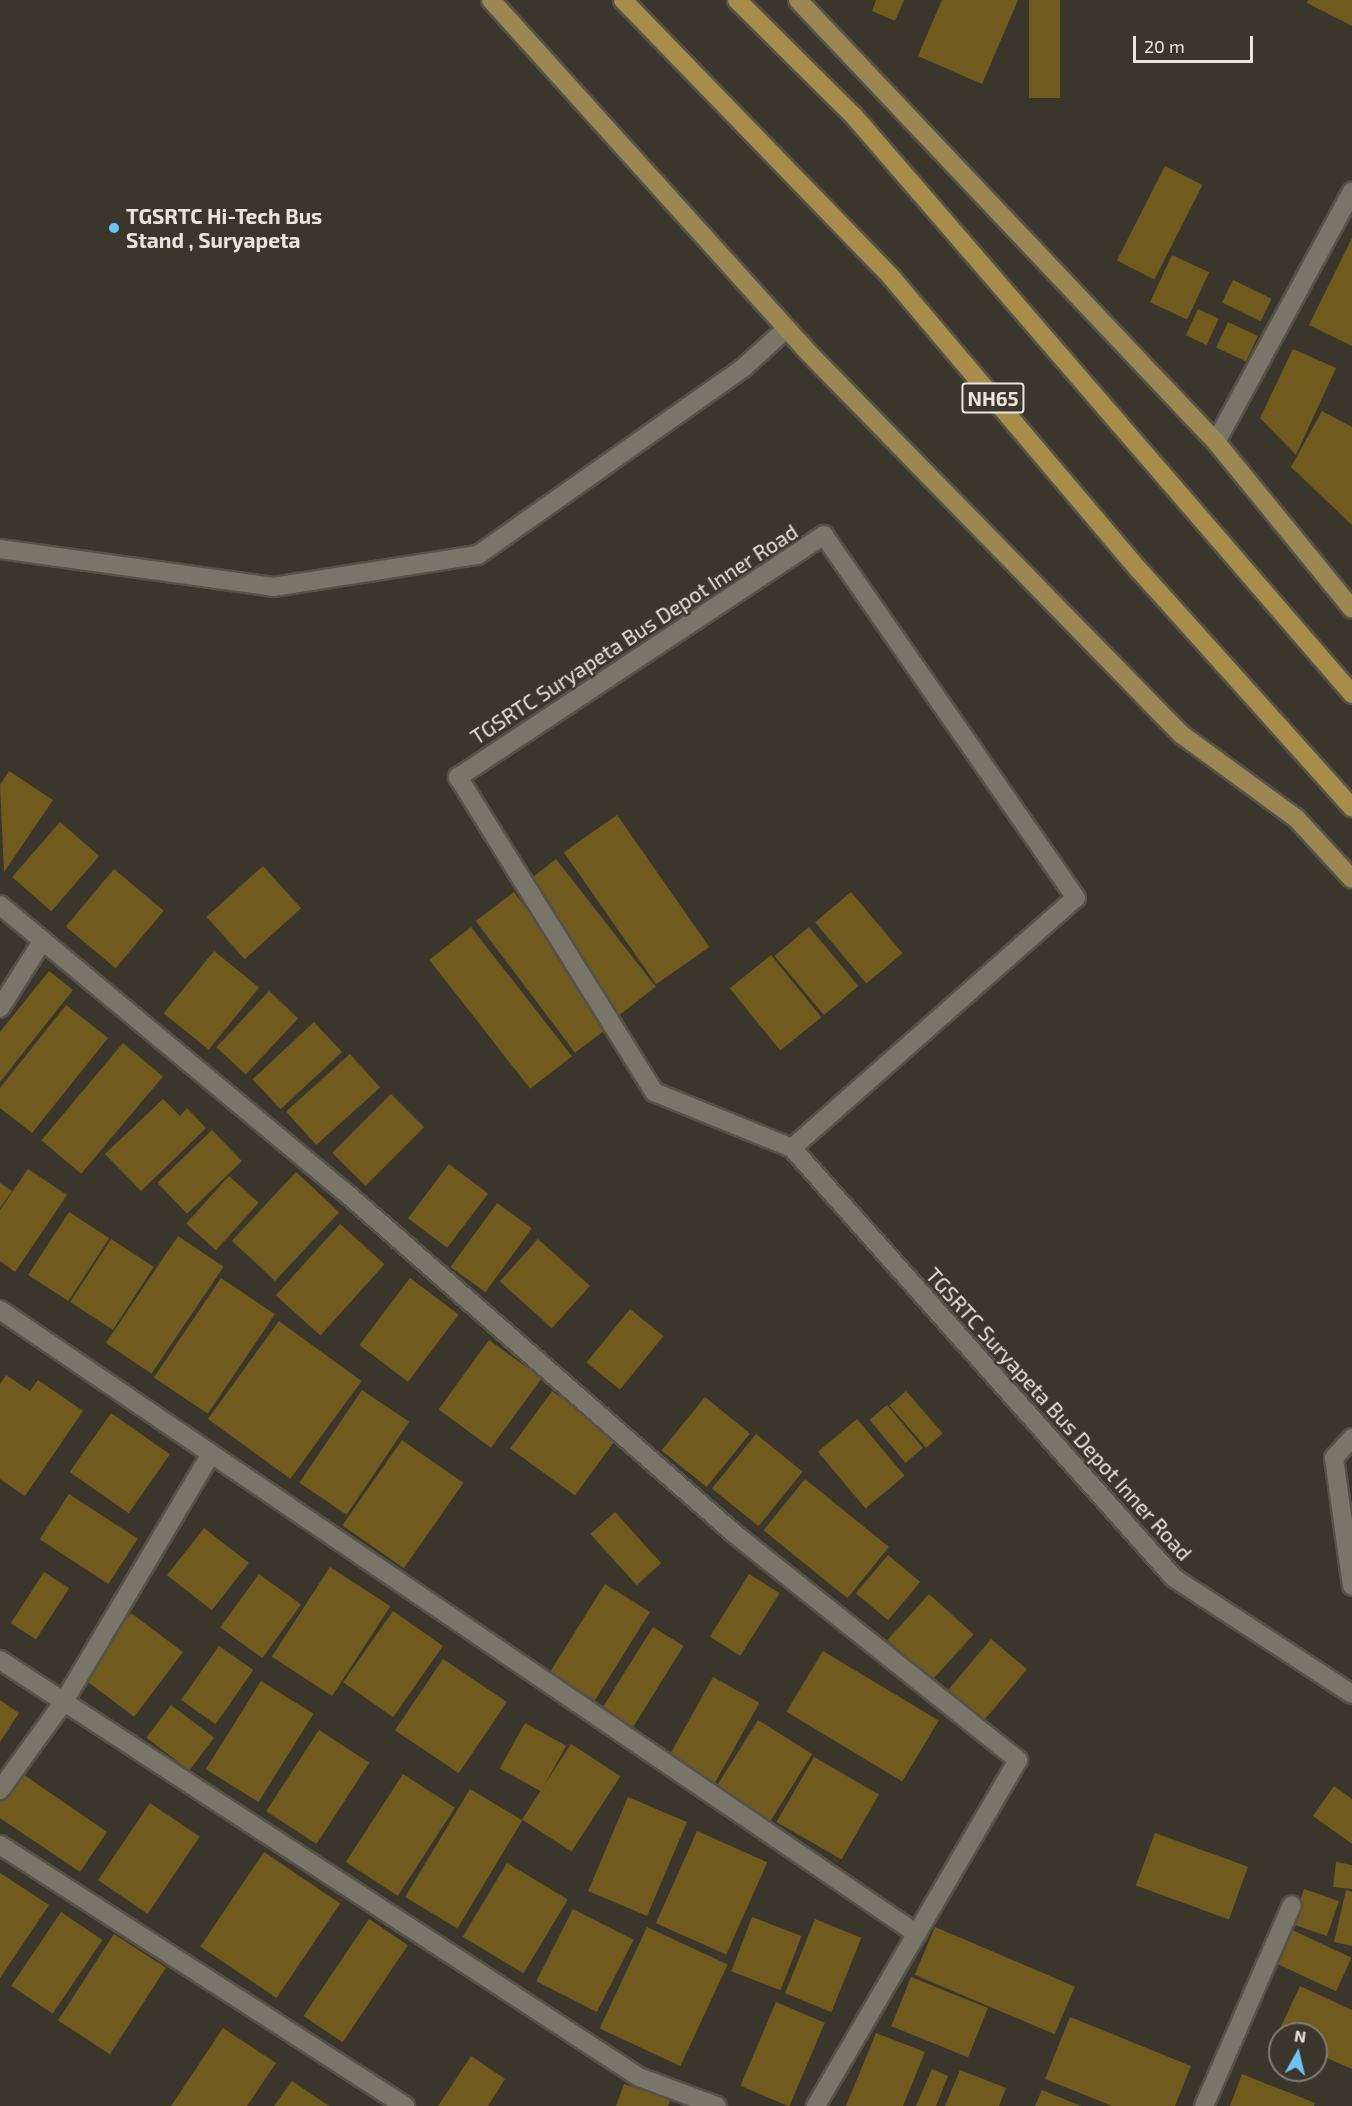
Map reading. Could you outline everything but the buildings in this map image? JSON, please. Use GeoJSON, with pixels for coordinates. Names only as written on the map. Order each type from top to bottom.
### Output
{"type":"FeatureCollection","features":[{"type":"Feature","properties":{"kind":"highway","name":"NH65"},"geometry":{"type":"LineString","coordinates":[[623,0],[892,278],[1139,570],[1352,807]]}},
{"type":"Feature","properties":{"kind":"highway"},"geometry":{"type":"LineString","coordinates":[[737,0],[853,115],[1352,694]]}},
{"type":"Feature","properties":{"kind":"main road"},"geometry":{"type":"LineString","coordinates":[[491,0],[786,328],[1181,734],[1297,819],[1352,879]]}},
{"type":"Feature","properties":{"kind":"main road"},"geometry":{"type":"LineString","coordinates":[[798,0],[1216,442],[1352,609]]}},
{"type":"Feature","properties":{"kind":"street"},"geometry":{"type":"LineString","coordinates":[[1216,442],[1352,192]]}},
{"type":"Feature","properties":{"kind":"street"},"geometry":{"type":"LineString","coordinates":[[0,549],[273,587],[478,555],[742,369],[786,328]]}},
{"type":"Feature","properties":{"kind":"street","name":"TGSRTC Suryapeta Bus Depot Inner Road"},"geometry":{"type":"LineString","coordinates":[[792,1148],[1076,898],[824,535],[458,777],[654,1092],[792,1148],[1174,1578],[1352,1694]]}},
{"type":"Feature","properties":{"kind":"street"},"geometry":{"type":"LineString","coordinates":[[0,905],[345,1192],[736,1535],[1018,1760],[816,2106]]}},
{"type":"Feature","properties":{"kind":"street"},"geometry":{"type":"LineString","coordinates":[[0,1008],[43,940]]}},
{"type":"Feature","properties":{"kind":"street"},"geometry":{"type":"LineString","coordinates":[[0,1310],[917,1934]]}},
{"type":"Feature","properties":{"kind":"street"},"geometry":{"type":"LineString","coordinates":[[1352,1438],[1334,1458],[1352,1586]]}},
{"type":"Feature","properties":{"kind":"street"},"geometry":{"type":"LineString","coordinates":[[0,1790],[63,1703],[212,1455]]}},
{"type":"Feature","properties":{"kind":"street"},"geometry":{"type":"LineString","coordinates":[[0,1660],[639,2077],[717,2106]]}},
{"type":"Feature","properties":{"kind":"street"},"geometry":{"type":"LineString","coordinates":[[0,1845],[405,2106]]}},
{"type":"Feature","properties":{"kind":"street"},"geometry":{"type":"LineString","coordinates":[[1204,2106],[1292,1905]]}},
{"type":"Feature","properties":{"kind":"place","name":"TGSRTC Hi-Tech Bus Stand , Suryapeta"},"geometry":{"type":"Point","coordinates":[114,228]}}]}
